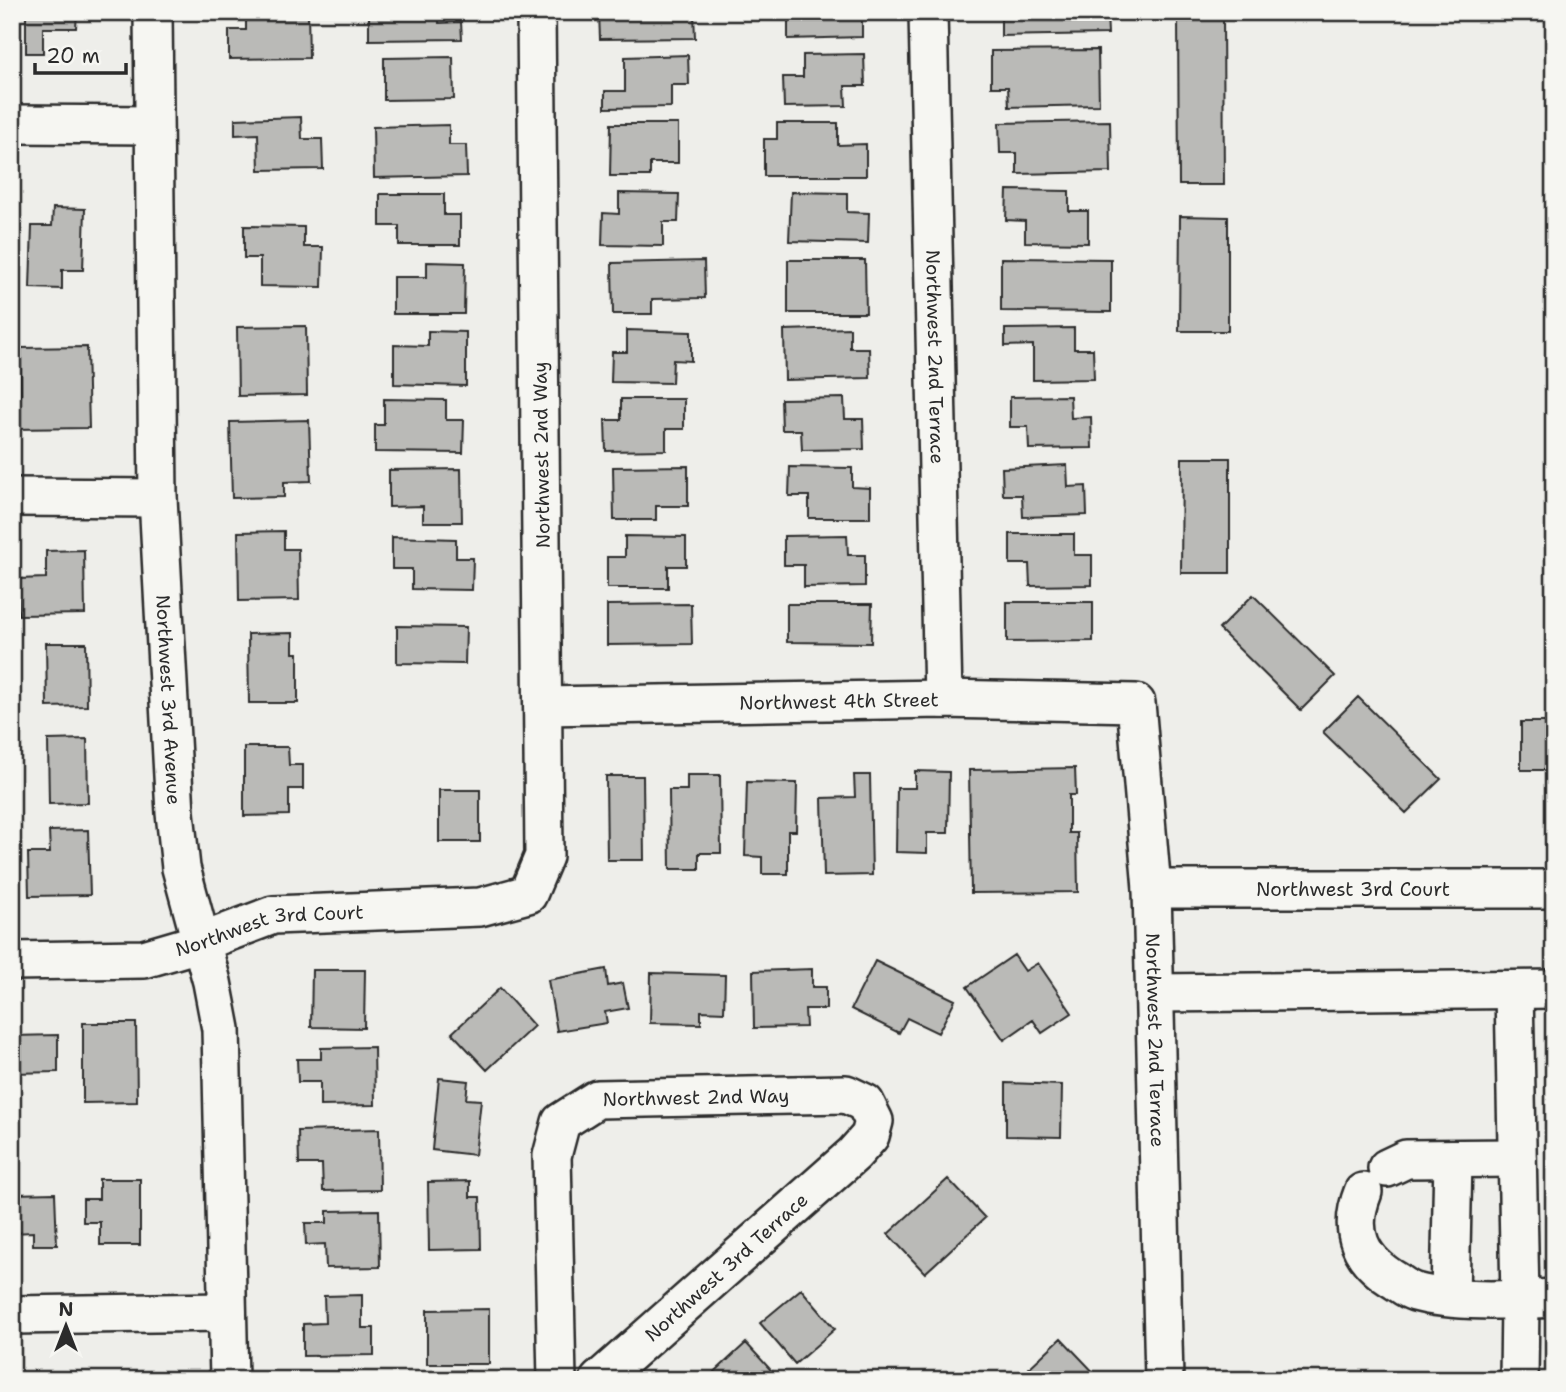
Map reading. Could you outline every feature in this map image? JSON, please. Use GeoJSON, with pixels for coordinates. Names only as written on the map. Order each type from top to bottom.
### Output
{"type":"FeatureCollection","features":[{"type":"Feature","properties":{"kind":"street","name":"Northwest 3rd Avenue"},"geometry":{"type":"LineString","coordinates":[[153,12],[158,498],[175,813],[181,868],[212,982],[221,1029],[229,1380]]}},
{"type":"Feature","properties":{"kind":"street","name":"Northwest 2nd Way"},"geometry":{"type":"LineString","coordinates":[[528,894],[544,856],[536,12]]}},
{"type":"Feature","properties":{"kind":"street","name":"Northwest 2nd Terrace"},"geometry":{"type":"LineString","coordinates":[[928,12],[943,699]]}},
{"type":"Feature","properties":{"kind":"street"},"geometry":{"type":"LineString","coordinates":[[12,124],[153,125]]}},
{"type":"Feature","properties":{"kind":"street"},"geometry":{"type":"LineString","coordinates":[[12,497],[158,498]]}},
{"type":"Feature","properties":{"kind":"street","name":"Northwest 4th Street"},"geometry":{"type":"LineString","coordinates":[[543,706],[943,699],[1136,703]]}},
{"type":"Feature","properties":{"kind":"street","name":"Northwest 2nd Terrace"},"geometry":{"type":"LineString","coordinates":[[1136,703],[1152,889],[1164,1380]]}},
{"type":"Feature","properties":{"kind":"street","name":"Northwest 3rd Court"},"geometry":{"type":"LineString","coordinates":[[1152,889],[1554,889]]}},
{"type":"Feature","properties":{"kind":"street","name":"Northwest 3rd Court"},"geometry":{"type":"LineString","coordinates":[[12,961],[144,959],[202,942],[273,915],[480,907],[528,894]]}},
{"type":"Feature","properties":{"kind":"street"},"geometry":{"type":"LineString","coordinates":[[1154,993],[1554,989]]}},
{"type":"Feature","properties":{"kind":"street"},"geometry":{"type":"LineString","coordinates":[[1514,990],[1517,1158],[1537,1299],[1519,1380]]}},
{"type":"Feature","properties":{"kind":"street","name":"Northwest 2nd Way"},"geometry":{"type":"LineString","coordinates":[[557,1380],[552,1156],[561,1122],[597,1099],[846,1094],[864,1103],[874,1121],[870,1136],[854,1154]]}},
{"type":"Feature","properties":{"kind":"street","name":"Northwest 3rd Terrace"},"geometry":{"type":"LineString","coordinates":[[599,1380],[854,1154]]}},
{"type":"Feature","properties":{"kind":"street"},"geometry":{"type":"LineString","coordinates":[[1517,1158],[1406,1159],[1375,1180],[1358,1204],[1355,1226],[1368,1261],[1383,1274],[1412,1291],[1472,1299],[1537,1299]]}},
{"type":"Feature","properties":{"kind":"street"},"geometry":{"type":"LineString","coordinates":[[1450,1297],[1453,1159]]}},
{"type":"Feature","properties":{"kind":"street"},"geometry":{"type":"LineString","coordinates":[[12,1315],[227,1312]]}},
{"type":"Feature","properties":{"kind":"building"},"geometry":{"type":"Polygon","coordinates":[[[26,12],[77,12],[76,28],[43,28],[43,53],[26,53],[26,12]]]}},
{"type":"Feature","properties":{"kind":"building"},"geometry":{"type":"Polygon","coordinates":[[[246,12],[308,12],[309,58],[229,59],[229,30],[246,30],[246,12]]]}},
{"type":"Feature","properties":{"kind":"building"},"geometry":{"type":"Polygon","coordinates":[[[369,12],[439,12],[439,23],[461,22],[462,39],[369,40],[369,12]]]}},
{"type":"Feature","properties":{"kind":"building"},"geometry":{"type":"Polygon","coordinates":[[[599,12],[694,13],[695,38],[600,39],[599,12]]]}},
{"type":"Feature","properties":{"kind":"building"},"geometry":{"type":"Polygon","coordinates":[[[788,12],[862,12],[862,37],[788,39],[788,12]]]}},
{"type":"Feature","properties":{"kind":"building"},"geometry":{"type":"Polygon","coordinates":[[[1001,12],[1107,12],[1108,34],[1001,36],[1001,12]]]}},
{"type":"Feature","properties":{"kind":"building"},"geometry":{"type":"Polygon","coordinates":[[[1178,15],[1223,15],[1224,185],[1179,185],[1178,15]]]}},
{"type":"Feature","properties":{"kind":"building"},"geometry":{"type":"Polygon","coordinates":[[[1098,50],[1099,105],[1009,107],[1008,87],[991,87],[991,51],[1098,50]]]}},
{"type":"Feature","properties":{"kind":"building"},"geometry":{"type":"Polygon","coordinates":[[[864,54],[865,86],[845,86],[846,106],[784,107],[783,77],[803,77],[803,55],[864,54]]]}},
{"type":"Feature","properties":{"kind":"building"},"geometry":{"type":"Polygon","coordinates":[[[688,55],[689,85],[671,85],[671,107],[605,108],[605,91],[625,91],[625,57],[688,55]]]}},
{"type":"Feature","properties":{"kind":"building"},"geometry":{"type":"Polygon","coordinates":[[[453,57],[454,99],[384,100],[384,58],[453,57]]]}},
{"type":"Feature","properties":{"kind":"building"},"geometry":{"type":"Polygon","coordinates":[[[301,117],[302,139],[322,139],[323,169],[259,170],[258,134],[235,135],[235,119],[301,117]]]}},
{"type":"Feature","properties":{"kind":"building"},"geometry":{"type":"Polygon","coordinates":[[[1110,121],[1111,172],[1017,174],[1017,153],[1000,153],[999,123],[1110,121]]]}},
{"type":"Feature","properties":{"kind":"building"},"geometry":{"type":"Polygon","coordinates":[[[777,123],[838,123],[838,145],[866,144],[866,176],[764,176],[764,139],[777,139],[777,123]]]}},
{"type":"Feature","properties":{"kind":"building"},"geometry":{"type":"Polygon","coordinates":[[[611,124],[678,124],[678,163],[650,163],[650,176],[610,176],[611,124]]]}},
{"type":"Feature","properties":{"kind":"building"},"geometry":{"type":"Polygon","coordinates":[[[449,125],[449,145],[466,145],[467,176],[374,178],[373,127],[449,125]]]}},
{"type":"Feature","properties":{"kind":"building"},"geometry":{"type":"Polygon","coordinates":[[[1007,190],[1069,191],[1069,211],[1088,211],[1088,243],[1025,242],[1025,221],[1006,220],[1007,190]]]}},
{"type":"Feature","properties":{"kind":"building"},"geometry":{"type":"Polygon","coordinates":[[[791,192],[847,193],[847,212],[869,213],[868,243],[789,241],[791,192]]]}},
{"type":"Feature","properties":{"kind":"building"},"geometry":{"type":"Polygon","coordinates":[[[619,193],[679,194],[678,222],[663,222],[663,246],[602,245],[603,213],[619,214],[619,193]]]}},
{"type":"Feature","properties":{"kind":"building"},"geometry":{"type":"Polygon","coordinates":[[[380,194],[444,194],[444,215],[460,215],[460,245],[399,245],[399,226],[380,226],[380,194]]]}},
{"type":"Feature","properties":{"kind":"building"},"geometry":{"type":"Polygon","coordinates":[[[53,208],[85,209],[83,270],[62,270],[62,289],[30,288],[32,226],[52,226],[53,208]]]}},
{"type":"Feature","properties":{"kind":"building"},"geometry":{"type":"Polygon","coordinates":[[[1180,216],[1228,217],[1228,331],[1179,331],[1180,216]]]}},
{"type":"Feature","properties":{"kind":"building"},"geometry":{"type":"Polygon","coordinates":[[[244,226],[304,227],[304,247],[323,247],[322,287],[260,286],[260,258],[244,258],[244,226]]]}},
{"type":"Feature","properties":{"kind":"building"},"geometry":{"type":"Polygon","coordinates":[[[1001,258],[1111,259],[1111,312],[1001,311],[1001,258]]]}},
{"type":"Feature","properties":{"kind":"building"},"geometry":{"type":"Polygon","coordinates":[[[788,260],[865,260],[866,313],[788,313],[788,260]]]}},
{"type":"Feature","properties":{"kind":"building"},"geometry":{"type":"Polygon","coordinates":[[[704,261],[705,298],[652,299],[652,314],[613,314],[612,263],[704,261]]]}},
{"type":"Feature","properties":{"kind":"building"},"geometry":{"type":"Polygon","coordinates":[[[427,262],[465,263],[464,314],[393,314],[393,277],[427,277],[427,262]]]}},
{"type":"Feature","properties":{"kind":"building"},"geometry":{"type":"Polygon","coordinates":[[[306,326],[307,395],[238,396],[237,327],[306,326]]]}},
{"type":"Feature","properties":{"kind":"building"},"geometry":{"type":"Polygon","coordinates":[[[850,328],[850,348],[869,348],[870,378],[785,380],[784,330],[850,328]]]}},
{"type":"Feature","properties":{"kind":"building"},"geometry":{"type":"Polygon","coordinates":[[[1074,328],[1074,349],[1093,349],[1094,379],[1033,380],[1033,345],[1005,346],[1005,329],[1074,328]]]}},
{"type":"Feature","properties":{"kind":"building"},"geometry":{"type":"Polygon","coordinates":[[[627,330],[691,332],[691,361],[673,360],[672,383],[611,382],[612,352],[627,352],[627,330]]]}},
{"type":"Feature","properties":{"kind":"building"},"geometry":{"type":"Polygon","coordinates":[[[428,331],[466,332],[466,386],[394,384],[394,345],[428,346],[428,331]]]}},
{"type":"Feature","properties":{"kind":"building"},"geometry":{"type":"Polygon","coordinates":[[[87,347],[89,428],[12,429],[12,396],[21,396],[20,348],[87,347]]]}},
{"type":"Feature","properties":{"kind":"building"},"geometry":{"type":"Polygon","coordinates":[[[1070,396],[1071,418],[1091,417],[1092,448],[1029,449],[1028,427],[1010,427],[1010,397],[1070,396]]]}},
{"type":"Feature","properties":{"kind":"building"},"geometry":{"type":"Polygon","coordinates":[[[844,398],[845,419],[863,419],[864,449],[802,450],[801,430],[782,430],[781,399],[844,398]]]}},
{"type":"Feature","properties":{"kind":"building"},"geometry":{"type":"Polygon","coordinates":[[[384,399],[446,400],[446,420],[464,420],[463,453],[375,452],[375,425],[384,425],[384,399]]]}},
{"type":"Feature","properties":{"kind":"building"},"geometry":{"type":"Polygon","coordinates":[[[621,399],[684,399],[684,429],[666,429],[666,450],[606,451],[605,420],[621,420],[621,399]]]}},
{"type":"Feature","properties":{"kind":"building"},"geometry":{"type":"Polygon","coordinates":[[[309,420],[311,481],[284,482],[284,497],[232,498],[230,422],[309,420]]]}},
{"type":"Feature","properties":{"kind":"building"},"geometry":{"type":"Polygon","coordinates":[[[1182,458],[1230,458],[1230,573],[1181,573],[1182,458]]]}},
{"type":"Feature","properties":{"kind":"building"},"geometry":{"type":"Polygon","coordinates":[[[1067,465],[1068,487],[1086,486],[1087,515],[1023,517],[1022,495],[1003,495],[1002,468],[1067,465]]]}},
{"type":"Feature","properties":{"kind":"building"},"geometry":{"type":"Polygon","coordinates":[[[688,466],[688,506],[656,506],[656,520],[614,520],[613,467],[688,466]]]}},
{"type":"Feature","properties":{"kind":"building"},"geometry":{"type":"Polygon","coordinates":[[[790,467],[852,468],[852,487],[870,488],[870,518],[809,518],[809,496],[789,496],[790,467]]]}},
{"type":"Feature","properties":{"kind":"building"},"geometry":{"type":"Polygon","coordinates":[[[461,469],[462,522],[423,522],[423,506],[389,507],[389,470],[461,469]]]}},
{"type":"Feature","properties":{"kind":"building"},"geometry":{"type":"Polygon","coordinates":[[[284,531],[284,549],[298,549],[299,600],[239,601],[238,532],[284,531]]]}},
{"type":"Feature","properties":{"kind":"building"},"geometry":{"type":"Polygon","coordinates":[[[1010,534],[1074,534],[1074,555],[1092,555],[1092,585],[1030,586],[1029,564],[1010,564],[1010,534]]]}},
{"type":"Feature","properties":{"kind":"building"},"geometry":{"type":"Polygon","coordinates":[[[847,535],[848,555],[865,555],[865,586],[804,587],[804,565],[784,565],[784,536],[847,535]]]}},
{"type":"Feature","properties":{"kind":"building"},"geometry":{"type":"Polygon","coordinates":[[[625,536],[686,537],[686,566],[668,566],[668,588],[607,588],[607,557],[625,557],[625,536]]]}},
{"type":"Feature","properties":{"kind":"building"},"geometry":{"type":"Polygon","coordinates":[[[392,537],[456,539],[456,558],[473,558],[472,590],[412,589],[412,569],[392,569],[392,537]]]}},
{"type":"Feature","properties":{"kind":"building"},"geometry":{"type":"Polygon","coordinates":[[[84,550],[85,614],[19,615],[18,579],[46,578],[46,551],[84,550]]]}},
{"type":"Feature","properties":{"kind":"building"},"geometry":{"type":"Polygon","coordinates":[[[1253,595],[1335,676],[1301,710],[1219,629],[1253,595]]]}},
{"type":"Feature","properties":{"kind":"building"},"geometry":{"type":"Polygon","coordinates":[[[1007,602],[1093,602],[1093,641],[1007,642],[1007,602]]]}},
{"type":"Feature","properties":{"kind":"building"},"geometry":{"type":"Polygon","coordinates":[[[691,604],[692,644],[607,645],[607,605],[691,604]]]}},
{"type":"Feature","properties":{"kind":"building"},"geometry":{"type":"Polygon","coordinates":[[[787,604],[872,604],[871,643],[787,642],[787,604]]]}},
{"type":"Feature","properties":{"kind":"building"},"geometry":{"type":"Polygon","coordinates":[[[397,626],[466,627],[465,664],[397,663],[397,626]]]}},
{"type":"Feature","properties":{"kind":"building"},"geometry":{"type":"Polygon","coordinates":[[[293,633],[293,653],[298,653],[298,703],[249,703],[248,634],[293,633]]]}},
{"type":"Feature","properties":{"kind":"building"},"geometry":{"type":"Polygon","coordinates":[[[46,643],[86,643],[87,706],[47,707],[46,643]]]}},
{"type":"Feature","properties":{"kind":"building"},"geometry":{"type":"Polygon","coordinates":[[[1358,697],[1441,779],[1406,813],[1323,732],[1358,697]]]}},
{"type":"Feature","properties":{"kind":"building"},"geometry":{"type":"Polygon","coordinates":[[[1521,722],[1554,722],[1554,770],[1521,770],[1521,722]]]}},
{"type":"Feature","properties":{"kind":"building"},"geometry":{"type":"Polygon","coordinates":[[[87,739],[88,803],[49,804],[48,740],[87,739]]]}},
{"type":"Feature","properties":{"kind":"building"},"geometry":{"type":"Polygon","coordinates":[[[244,747],[288,747],[289,765],[303,765],[303,789],[289,789],[289,815],[244,816],[244,747]]]}},
{"type":"Feature","properties":{"kind":"building"},"geometry":{"type":"Polygon","coordinates":[[[1075,768],[1076,795],[1069,795],[1069,833],[1077,833],[1078,892],[971,893],[969,770],[1075,768]]]}},
{"type":"Feature","properties":{"kind":"building"},"geometry":{"type":"Polygon","coordinates":[[[915,771],[949,772],[948,833],[927,833],[927,853],[896,852],[897,788],[915,788],[915,771]]]}},
{"type":"Feature","properties":{"kind":"building"},"geometry":{"type":"Polygon","coordinates":[[[687,775],[720,775],[721,853],[699,853],[699,869],[670,869],[669,790],[687,790],[687,775]]]}},
{"type":"Feature","properties":{"kind":"building"},"geometry":{"type":"Polygon","coordinates":[[[854,775],[870,775],[872,875],[824,876],[822,798],[855,797],[854,775]]]}},
{"type":"Feature","properties":{"kind":"building"},"geometry":{"type":"Polygon","coordinates":[[[606,776],[643,776],[644,860],[607,860],[606,776]]]}},
{"type":"Feature","properties":{"kind":"building"},"geometry":{"type":"Polygon","coordinates":[[[747,782],[797,783],[796,831],[788,831],[788,874],[762,874],[762,857],[745,856],[747,782]]]}},
{"type":"Feature","properties":{"kind":"building"},"geometry":{"type":"Polygon","coordinates":[[[439,790],[480,790],[480,842],[439,842],[439,790]]]}},
{"type":"Feature","properties":{"kind":"building"},"geometry":{"type":"Polygon","coordinates":[[[88,830],[90,895],[29,896],[28,853],[50,853],[49,831],[88,830]]]}},
{"type":"Feature","properties":{"kind":"building"},"geometry":{"type":"Polygon","coordinates":[[[1014,955],[1025,971],[1038,963],[1072,1013],[1042,1033],[1033,1020],[1004,1040],[967,987],[1014,955]]]}},
{"type":"Feature","properties":{"kind":"building"},"geometry":{"type":"Polygon","coordinates":[[[875,961],[955,1000],[938,1033],[907,1018],[899,1033],[851,1009],[875,961]]]}},
{"type":"Feature","properties":{"kind":"building"},"geometry":{"type":"Polygon","coordinates":[[[606,969],[608,986],[623,983],[628,1008],[605,1012],[607,1023],[557,1031],[548,980],[606,969]]]}},
{"type":"Feature","properties":{"kind":"building"},"geometry":{"type":"Polygon","coordinates":[[[812,969],[812,987],[826,987],[826,1009],[805,1009],[806,1027],[754,1028],[753,971],[812,969]]]}},
{"type":"Feature","properties":{"kind":"building"},"geometry":{"type":"Polygon","coordinates":[[[312,970],[365,970],[364,1028],[311,1027],[312,970]]]}},
{"type":"Feature","properties":{"kind":"building"},"geometry":{"type":"Polygon","coordinates":[[[651,973],[725,975],[724,1012],[701,1011],[701,1024],[650,1023],[651,973]]]}},
{"type":"Feature","properties":{"kind":"building"},"geometry":{"type":"Polygon","coordinates":[[[500,988],[534,1026],[487,1070],[452,1033],[500,988]]]}},
{"type":"Feature","properties":{"kind":"building"},"geometry":{"type":"Polygon","coordinates":[[[83,1023],[136,1023],[137,1102],[83,1103],[83,1023]]]}},
{"type":"Feature","properties":{"kind":"building"},"geometry":{"type":"Polygon","coordinates":[[[58,1035],[58,1072],[12,1073],[12,1036],[58,1035]]]}},
{"type":"Feature","properties":{"kind":"building"},"geometry":{"type":"Polygon","coordinates":[[[374,1047],[375,1105],[320,1106],[320,1082],[298,1082],[297,1059],[321,1059],[321,1048],[374,1047]]]}},
{"type":"Feature","properties":{"kind":"building"},"geometry":{"type":"Polygon","coordinates":[[[439,1078],[468,1081],[466,1099],[481,1100],[475,1155],[432,1150],[439,1078]]]}},
{"type":"Feature","properties":{"kind":"building"},"geometry":{"type":"Polygon","coordinates":[[[1006,1083],[1062,1085],[1061,1137],[1006,1136],[1006,1083]]]}},
{"type":"Feature","properties":{"kind":"building"},"geometry":{"type":"Polygon","coordinates":[[[379,1129],[380,1190],[323,1191],[322,1164],[299,1164],[298,1131],[379,1129]]]}},
{"type":"Feature","properties":{"kind":"building"},"geometry":{"type":"Polygon","coordinates":[[[99,1179],[140,1179],[140,1245],[100,1245],[100,1222],[83,1222],[83,1199],[99,1199],[99,1179]]]}},
{"type":"Feature","properties":{"kind":"building"},"geometry":{"type":"Polygon","coordinates":[[[948,1179],[985,1218],[925,1273],[888,1234],[948,1179]]]}},
{"type":"Feature","properties":{"kind":"building"},"geometry":{"type":"Polygon","coordinates":[[[470,1181],[470,1197],[480,1197],[481,1249],[429,1250],[428,1182],[470,1181]]]}},
{"type":"Feature","properties":{"kind":"building"},"geometry":{"type":"Polygon","coordinates":[[[55,1193],[57,1245],[33,1245],[33,1232],[12,1233],[12,1194],[55,1193]]]}},
{"type":"Feature","properties":{"kind":"building"},"geometry":{"type":"Polygon","coordinates":[[[379,1210],[380,1267],[326,1268],[325,1244],[306,1245],[305,1223],[327,1223],[327,1211],[379,1210]]]}},
{"type":"Feature","properties":{"kind":"building"},"geometry":{"type":"Polygon","coordinates":[[[801,1289],[835,1329],[795,1364],[760,1323],[801,1289]]]}},
{"type":"Feature","properties":{"kind":"building"},"geometry":{"type":"Polygon","coordinates":[[[362,1295],[362,1328],[374,1328],[374,1355],[303,1356],[303,1324],[325,1323],[324,1296],[362,1295]]]}},
{"type":"Feature","properties":{"kind":"building"},"geometry":{"type":"Polygon","coordinates":[[[489,1309],[489,1364],[427,1364],[427,1310],[489,1309]]]}},
{"type":"Feature","properties":{"kind":"building"},"geometry":{"type":"Polygon","coordinates":[[[1061,1338],[1101,1380],[1040,1380],[1029,1368],[1061,1338]]]}},
{"type":"Feature","properties":{"kind":"building"},"geometry":{"type":"Polygon","coordinates":[[[746,1343],[780,1380],[706,1380],[746,1343]]]}},
{"type":"Feature","properties":{"kind":"building"},"geometry":{"type":"Polygon","coordinates":[[[469,1371],[469,1380],[429,1380],[429,1372],[469,1371]]]}}]}
